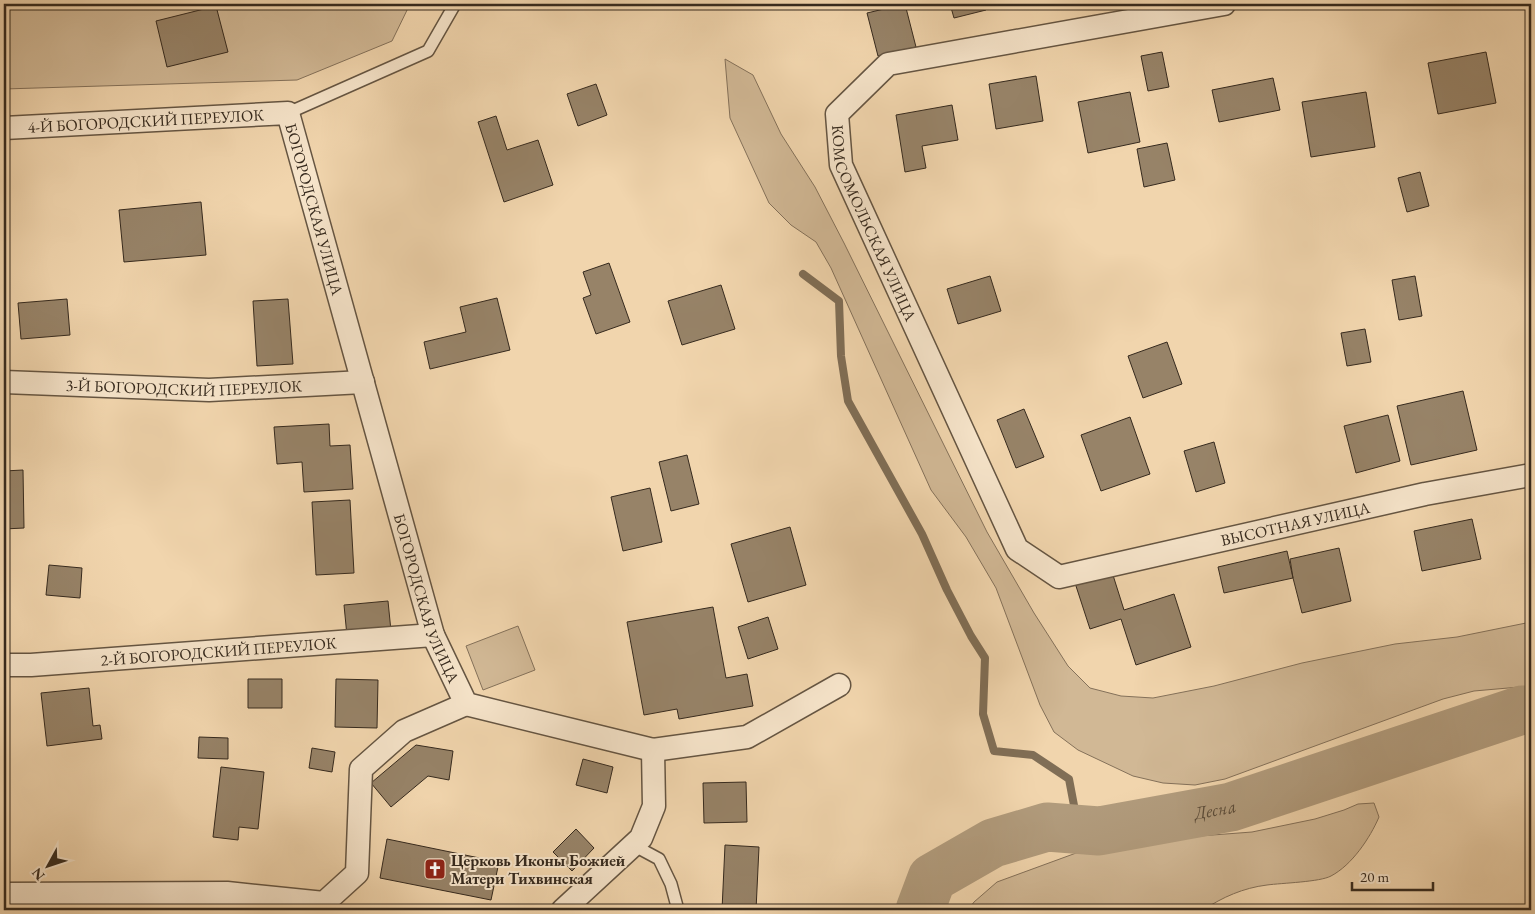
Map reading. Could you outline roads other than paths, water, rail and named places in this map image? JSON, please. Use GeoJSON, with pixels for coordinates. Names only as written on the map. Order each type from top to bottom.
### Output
{"type":"FeatureCollection","features":[{"type":"Feature","properties":{"kind":"street","name":"КОМСОМОЛЬСКАЯ УЛИЦА"},"geometry":{"type":"LineString","coordinates":[[1059,577],[1017,549],[841,165],[837,114],[888,64],[1224,4]]}},
{"type":"Feature","properties":{"kind":"street","name":"4-Й БОГОРОДСКИЙ ПЕРЕУЛОК"},"geometry":{"type":"LineString","coordinates":[[4,128],[288,113]]}},
{"type":"Feature","properties":{"kind":"street","name":"БОГОРОДСКАЯ УЛИЦА"},"geometry":{"type":"LineString","coordinates":[[288,113],[433,635],[466,704],[653,750]]}},
{"type":"Feature","properties":{"kind":"street","name":"3-Й БОГОРОДСКИЙ ПЕРЕУЛОК"},"geometry":{"type":"LineString","coordinates":[[4,382],[209,390],[363,382]]}},
{"type":"Feature","properties":{"kind":"street","name":"ВЫСОТНАЯ УЛИЦА"},"geometry":{"type":"LineString","coordinates":[[1059,577],[1425,494],[1531,475]]}},
{"type":"Feature","properties":{"kind":"street","name":"2-Й БОГОРОДСКИЙ ПЕРЕУЛОК"},"geometry":{"type":"LineString","coordinates":[[4,665],[31,665],[433,635]]}},
{"type":"Feature","properties":{"kind":"street"},"geometry":{"type":"LineString","coordinates":[[563,910],[642,838],[654,806],[653,750],[746,737],[839,686]]}},
{"type":"Feature","properties":{"kind":"street"},"geometry":{"type":"LineString","coordinates":[[4,894],[227,893],[324,903],[357,873],[362,769],[404,731],[466,704]]}},
{"type":"Feature","properties":{"kind":"lane"},"geometry":{"type":"LineString","coordinates":[[288,113],[428,51],[455,4]]}},
{"type":"Feature","properties":{"kind":"lane"},"geometry":{"type":"LineString","coordinates":[[633,846],[659,859],[671,884],[678,910]]}},
{"type":"Feature","properties":{"kind":"waterway"},"geometry":{"type":"LineString","coordinates":[[803,274],[839,301],[841,356],[848,401],[922,534],[947,590],[985,658],[983,714],[994,751],[1033,755],[1069,779],[1076,816],[1075,829]]}},
{"type":"Feature","properties":{"kind":"waterway","name":"Десна"},"geometry":{"type":"LineString","coordinates":[[920,910],[932,878],[993,843],[1047,827],[1099,831],[1231,807],[1522,710],[1531,710]]}},
{"type":"Feature","properties":{"kind":"place","name":"Церковь Иконы Божией Матери Тихвинская"},"geometry":{"type":"Point","coordinates":[435,869]}}]}
